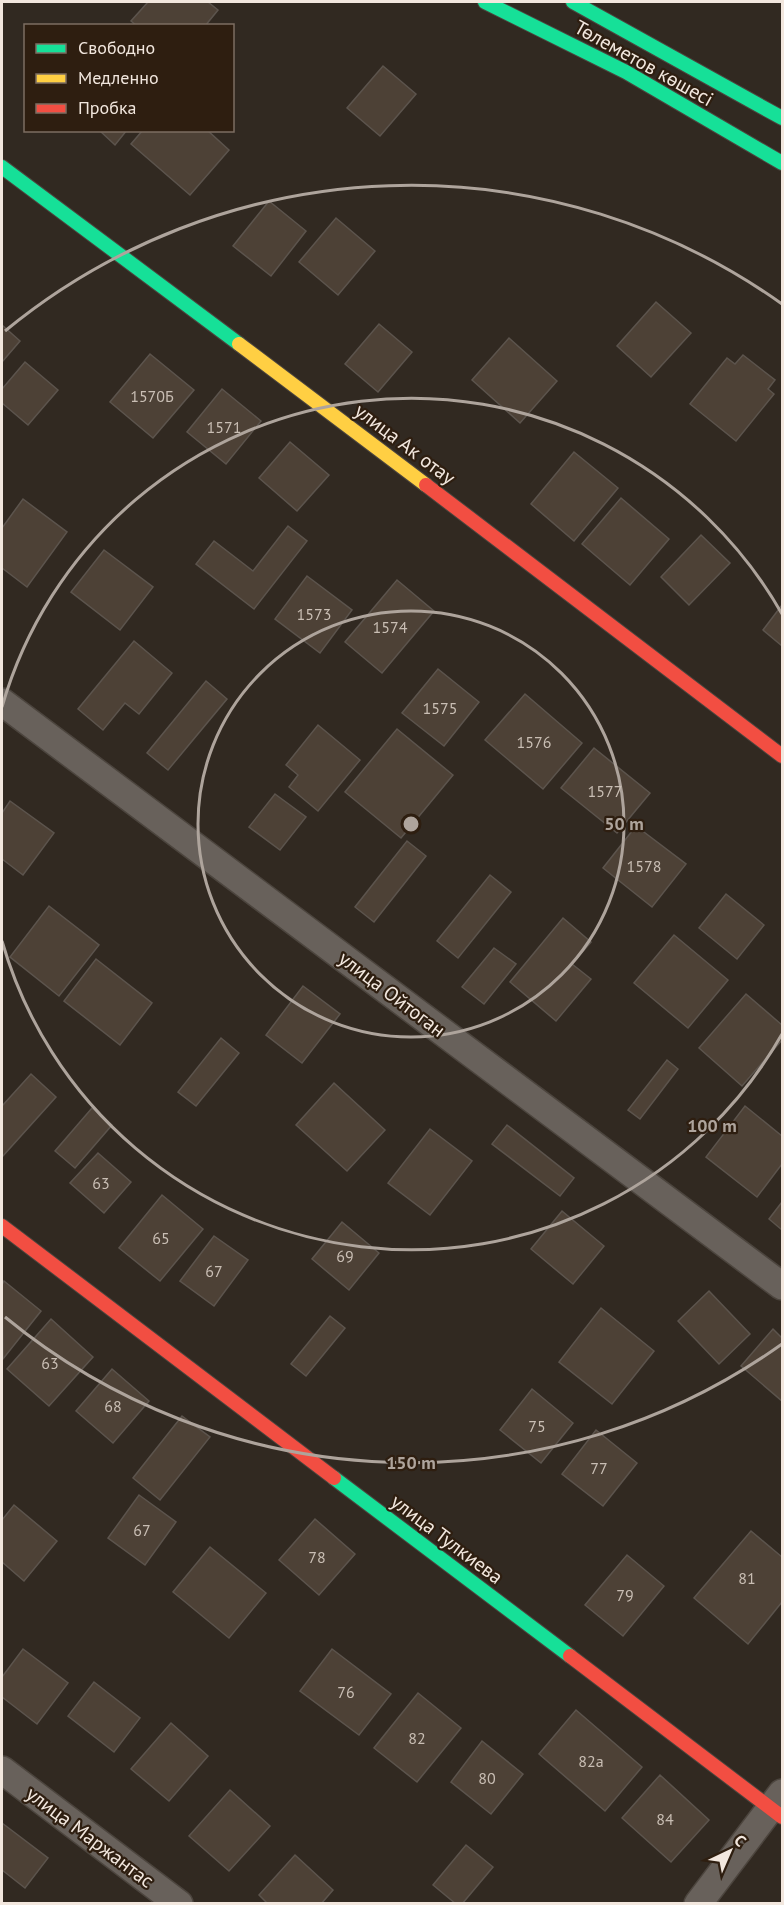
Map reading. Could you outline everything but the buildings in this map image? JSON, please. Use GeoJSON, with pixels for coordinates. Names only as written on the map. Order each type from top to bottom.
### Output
{"type":"FeatureCollection","features":[{"type":"Feature","properties":{"kind":"street","name":"Төлеметов көшесі"},"geometry":{"type":"LineString","coordinates":[[486,2],[626,72],[783,163]]}},
{"type":"Feature","properties":{"kind":"street","name":"Төлеметов көшесі"},"geometry":{"type":"LineString","coordinates":[[573,2],[783,118]]}},
{"type":"Feature","properties":{"kind":"street","name":"улица Ак отау"},"geometry":{"type":"LineString","coordinates":[[2,167],[783,756]]}},
{"type":"Feature","properties":{"kind":"street","name":"улица Ойтоган"},"geometry":{"type":"LineString","coordinates":[[2,702],[783,1286]]}},
{"type":"Feature","properties":{"kind":"street","name":"улица Тулкиева"},"geometry":{"type":"LineString","coordinates":[[2,1226],[779,1806]]}},
{"type":"Feature","properties":{"kind":"street","name":"улица Маржантас"},"geometry":{"type":"LineString","coordinates":[[2,1770],[179,1904]]}},
{"type":"Feature","properties":{"kind":"street"},"geometry":{"type":"LineString","coordinates":[[698,1904],[779,1806]]}},
{"type":"Feature","properties":{"kind":"traffic: fast"},"geometry":{"type":"LineString","coordinates":[[485,2],[626,72],[782,163]]}},
{"type":"Feature","properties":{"kind":"traffic: fast"},"geometry":{"type":"LineString","coordinates":[[573,2],[782,118]]}},
{"type":"Feature","properties":{"kind":"traffic: fast"},"geometry":{"type":"LineString","coordinates":[[2,167],[239,344]]}},
{"type":"Feature","properties":{"kind":"traffic: fast"},"geometry":{"type":"LineString","coordinates":[[334,1478],[570,1656]]}},
{"type":"Feature","properties":{"kind":"traffic: slow"},"geometry":{"type":"LineString","coordinates":[[239,344],[426,485]]}},
{"type":"Feature","properties":{"kind":"traffic: jam"},"geometry":{"type":"LineString","coordinates":[[426,485],[782,756]]}},
{"type":"Feature","properties":{"kind":"traffic: jam"},"geometry":{"type":"LineString","coordinates":[[2,1226],[334,1478]]}},
{"type":"Feature","properties":{"kind":"traffic: jam"},"geometry":{"type":"LineString","coordinates":[[570,1656],[782,1817]]}}]}
